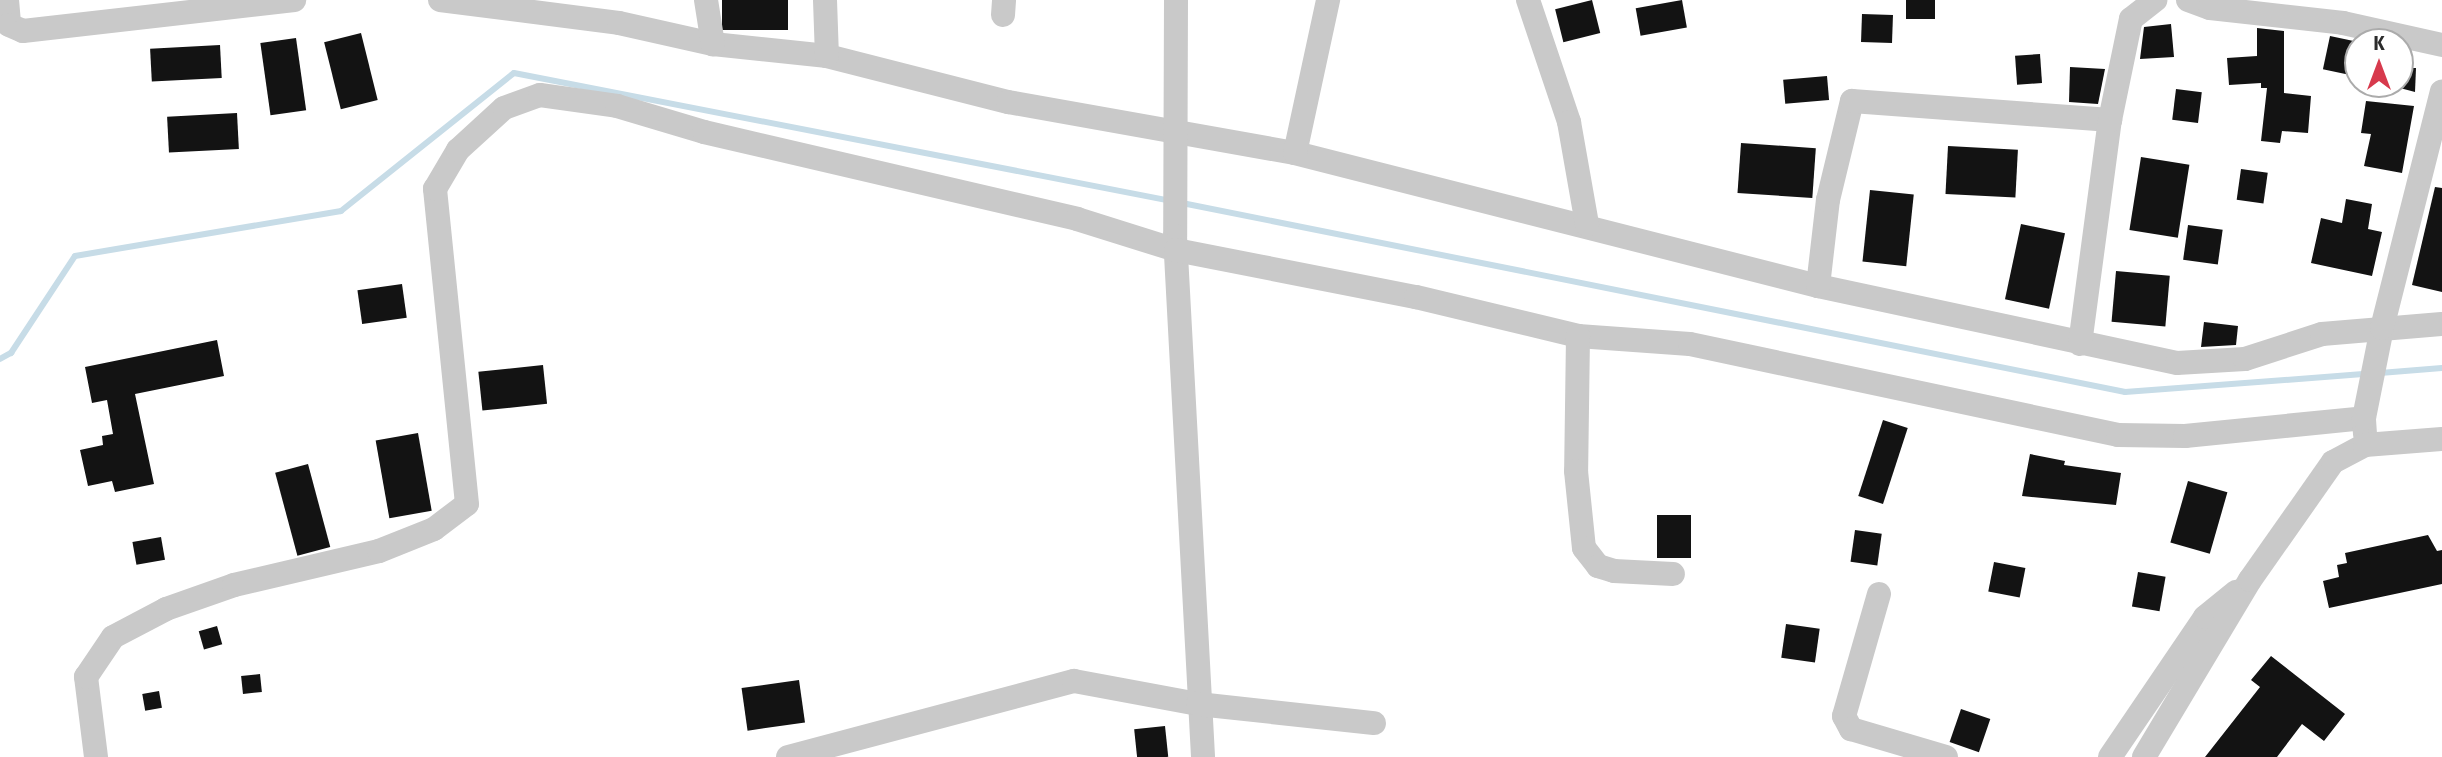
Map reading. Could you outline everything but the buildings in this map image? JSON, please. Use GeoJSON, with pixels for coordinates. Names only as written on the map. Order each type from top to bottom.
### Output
{"type":"FeatureCollection","features":[{"type":"Feature","properties":{"kind":"street"},"geometry":{"type":"LineString","coordinates":[[7,0],[9,25],[23,31],[295,0]]}},
{"type":"Feature","properties":{"kind":"street"},"geometry":{"type":"LineString","coordinates":[[440,0],[619,12],[713,44],[827,56],[1008,102],[1295,153],[1587,224],[1818,286],[2177,363],[2245,359],[2322,334],[2380,338],[2442,324]]}},
{"type":"Feature","properties":{"kind":"street"},"geometry":{"type":"LineString","coordinates":[[706,0],[713,44]]}},
{"type":"Feature","properties":{"kind":"street"},"geometry":{"type":"LineString","coordinates":[[825,0],[827,56]]}},
{"type":"Feature","properties":{"kind":"street"},"geometry":{"type":"LineString","coordinates":[[1176,0],[1175,243],[1198,704],[1203,757]]}},
{"type":"Feature","properties":{"kind":"street"},"geometry":{"type":"LineString","coordinates":[[1295,153],[1328,0]]}},
{"type":"Feature","properties":{"kind":"street"},"geometry":{"type":"LineString","coordinates":[[1528,0],[1569,122],[1587,224]]}},
{"type":"Feature","properties":{"kind":"street"},"geometry":{"type":"LineString","coordinates":[[2080,344],[2110,120],[2132,19],[2155,0]]}},
{"type":"Feature","properties":{"kind":"street"},"geometry":{"type":"LineString","coordinates":[[2188,0],[2210,8],[2344,12],[2442,45]]}},
{"type":"Feature","properties":{"kind":"street"},"geometry":{"type":"LineString","coordinates":[[2365,446],[2364,418],[2380,338],[2442,91]]}},
{"type":"Feature","properties":{"kind":"street"},"geometry":{"type":"LineString","coordinates":[[96,757],[86,677],[113,637],[166,609],[234,585],[379,551],[434,528],[467,504],[435,189],[458,150],[505,108],[540,95],[617,106],[704,132],[1578,336],[1690,344],[2118,435],[2197,435],[2364,418]]}},
{"type":"Feature","properties":{"kind":"street"},"geometry":{"type":"LineString","coordinates":[[1818,286],[1828,200],[1852,101],[2110,120]]}},
{"type":"Feature","properties":{"kind":"street"},"geometry":{"type":"LineString","coordinates":[[1578,336],[1576,471],[1584,548],[1598,566],[1614,571],[1673,574]]}},
{"type":"Feature","properties":{"kind":"street"},"geometry":{"type":"LineString","coordinates":[[2144,757],[2250,580],[2333,462],[2365,446],[2442,439]]}},
{"type":"Feature","properties":{"kind":"street"},"geometry":{"type":"LineString","coordinates":[[2110,757],[2205,617],[2250,580]]}},
{"type":"Feature","properties":{"kind":"street"},"geometry":{"type":"LineString","coordinates":[[1879,594],[1844,716],[1851,729],[1945,757]]}},
{"type":"Feature","properties":{"kind":"street"},"geometry":{"type":"LineString","coordinates":[[788,757],[1074,681],[1198,704],[1374,723]]}},
{"type":"Feature","properties":{"kind":"waterway"},"geometry":{"type":"LineString","coordinates":[[0,359],[11,353],[75,256],[341,211],[514,73],[1171,201]]}},
{"type":"Feature","properties":{"kind":"waterway"},"geometry":{"type":"LineString","coordinates":[[1182,203],[2125,392],[2366,374]]}},
{"type":"Feature","properties":{"kind":"waterway"},"geometry":{"type":"LineString","coordinates":[[2380,373],[2442,368]]}}]}
